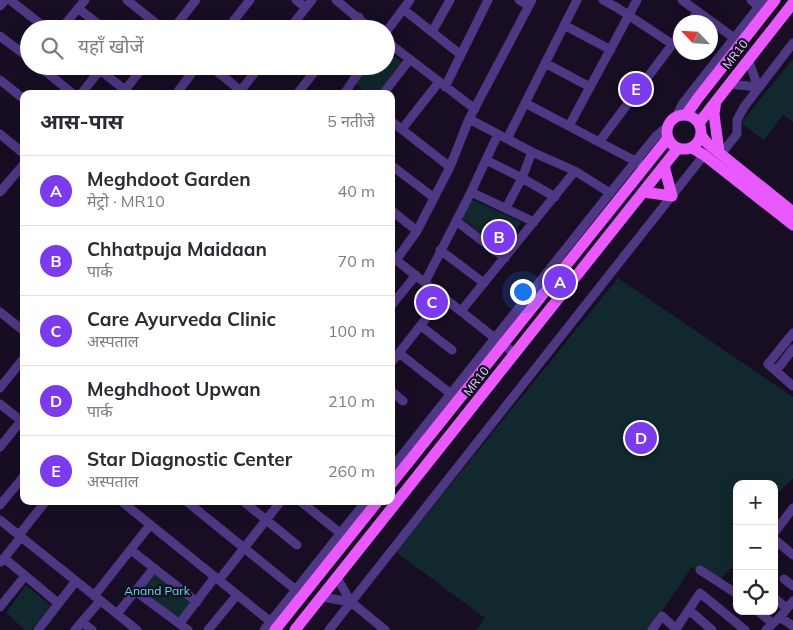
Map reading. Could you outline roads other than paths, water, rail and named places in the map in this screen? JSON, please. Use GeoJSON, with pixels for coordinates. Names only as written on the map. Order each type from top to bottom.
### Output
{"type":"FeatureCollection","features":[{"type":"Feature","properties":{"kind":"main road","name":"MR10"},"geometry":{"type":"LineString","coordinates":[[395,479],[499,341],[640,164],[698,98],[775,0]]}},
{"type":"Feature","properties":{"kind":"main road","name":"MR10"},"geometry":{"type":"LineString","coordinates":[[698,123],[793,3]]}},
{"type":"Feature","properties":{"kind":"main road"},"geometry":{"type":"LineString","coordinates":[[716,100],[714,114],[720,153]]}},
{"type":"Feature","properties":{"kind":"main road"},"geometry":{"type":"LineString","coordinates":[[701,136],[692,148],[682,150],[674,146],[674,124],[695,119],[701,136],[707,143],[793,212]]}},
{"type":"Feature","properties":{"kind":"main road","name":"MR10"},"geometry":{"type":"LineString","coordinates":[[295,630],[678,148]]}},
{"type":"Feature","properties":{"kind":"main road"},"geometry":{"type":"LineString","coordinates":[[692,148],[704,155],[793,225]]}},
{"type":"Feature","properties":{"kind":"main road"},"geometry":{"type":"LineString","coordinates":[[643,192],[672,196],[664,166]]}},
{"type":"Feature","properties":{"kind":"main road"},"geometry":{"type":"LineString","coordinates":[[274,626],[375,505]]}},
{"type":"Feature","properties":{"kind":"street"},"geometry":{"type":"LineString","coordinates":[[0,6],[5,0]]}},
{"type":"Feature","properties":{"kind":"street"},"geometry":{"type":"LineString","coordinates":[[10,0],[36,20]]}},
{"type":"Feature","properties":{"kind":"street"},"geometry":{"type":"LineString","coordinates":[[68,20],[85,0]]}},
{"type":"Feature","properties":{"kind":"street"},"geometry":{"type":"LineString","coordinates":[[127,0],[152,20]]}},
{"type":"Feature","properties":{"kind":"street"},"geometry":{"type":"LineString","coordinates":[[234,20],[250,0]]}},
{"type":"Feature","properties":{"kind":"street"},"geometry":{"type":"LineString","coordinates":[[296,0],[306,8]]}},
{"type":"Feature","properties":{"kind":"street"},"geometry":{"type":"LineString","coordinates":[[296,20],[312,0]]}},
{"type":"Feature","properties":{"kind":"street"},"geometry":{"type":"LineString","coordinates":[[336,0],[362,20]]}},
{"type":"Feature","properties":{"kind":"street"},"geometry":{"type":"LineString","coordinates":[[395,20],[410,0]]}},
{"type":"Feature","properties":{"kind":"street"},"geometry":{"type":"LineString","coordinates":[[432,32],[449,0]]}},
{"type":"Feature","properties":{"kind":"street"},"geometry":{"type":"LineString","coordinates":[[402,129],[442,84],[461,55],[488,0]]}},
{"type":"Feature","properties":{"kind":"street"},"geometry":{"type":"LineString","coordinates":[[395,257],[418,231],[433,197],[450,167],[469,119],[530,3],[519,0]]}},
{"type":"Feature","properties":{"kind":"street"},"geometry":{"type":"LineString","coordinates":[[507,139],[577,0]]}},
{"type":"Feature","properties":{"kind":"street"},"geometry":{"type":"LineString","coordinates":[[599,142],[672,44],[603,0]]}},
{"type":"Feature","properties":{"kind":"street"},"geometry":{"type":"LineString","coordinates":[[569,126],[637,0]]}},
{"type":"Feature","properties":{"kind":"street"},"geometry":{"type":"LineString","coordinates":[[682,0],[734,38]]}},
{"type":"Feature","properties":{"kind":"street"},"geometry":{"type":"LineString","coordinates":[[674,124],[684,103],[762,3],[751,0]]}},
{"type":"Feature","properties":{"kind":"street"},"geometry":{"type":"LineString","coordinates":[[180,20],[193,1]]}},
{"type":"Feature","properties":{"kind":"street"},"geometry":{"type":"LineString","coordinates":[[78,8],[93,20]]}},
{"type":"Feature","properties":{"kind":"street"},"geometry":{"type":"LineString","coordinates":[[403,9],[461,55]]}},
{"type":"Feature","properties":{"kind":"street"},"geometry":{"type":"LineString","coordinates":[[564,25],[610,50]]}},
{"type":"Feature","properties":{"kind":"street"},"geometry":{"type":"LineString","coordinates":[[0,36],[20,51]]}},
{"type":"Feature","properties":{"kind":"street"},"geometry":{"type":"LineString","coordinates":[[720,153],[737,134],[737,120],[744,107],[793,43]]}},
{"type":"Feature","properties":{"kind":"street"},"geometry":{"type":"LineString","coordinates":[[395,48],[475,109]]}},
{"type":"Feature","properties":{"kind":"street"},"geometry":{"type":"LineString","coordinates":[[386,90],[410,59]]}},
{"type":"Feature","properties":{"kind":"street"},"geometry":{"type":"LineString","coordinates":[[748,59],[758,87]]}},
{"type":"Feature","properties":{"kind":"street"},"geometry":{"type":"LineString","coordinates":[[545,63],[590,87]]}},
{"type":"Feature","properties":{"kind":"street"},"geometry":{"type":"LineString","coordinates":[[50,75],[68,90]]}},
{"type":"Feature","properties":{"kind":"street"},"geometry":{"type":"LineString","coordinates":[[83,90],[93,75]]}},
{"type":"Feature","properties":{"kind":"street"},"geometry":{"type":"LineString","coordinates":[[106,75],[125,90]]}},
{"type":"Feature","properties":{"kind":"street"},"geometry":{"type":"LineString","coordinates":[[129,90],[138,75]]}},
{"type":"Feature","properties":{"kind":"street"},"geometry":{"type":"LineString","coordinates":[[179,90],[190,75]]}},
{"type":"Feature","properties":{"kind":"street"},"geometry":{"type":"LineString","coordinates":[[220,75],[237,90]]}},
{"type":"Feature","properties":{"kind":"street"},"geometry":{"type":"LineString","coordinates":[[241,90],[253,75]]}},
{"type":"Feature","properties":{"kind":"street"},"geometry":{"type":"LineString","coordinates":[[300,90],[313,75]]}},
{"type":"Feature","properties":{"kind":"street"},"geometry":{"type":"LineString","coordinates":[[351,90],[358,75]]}},
{"type":"Feature","properties":{"kind":"street"},"geometry":{"type":"LineString","coordinates":[[0,80],[20,96]]}},
{"type":"Feature","properties":{"kind":"street"},"geometry":{"type":"LineString","coordinates":[[729,84],[758,87]]}},
{"type":"Feature","properties":{"kind":"street"},"geometry":{"type":"LineString","coordinates":[[395,464],[451,394],[499,341],[610,193],[640,164],[525,103]]}},
{"type":"Feature","properties":{"kind":"street"},"geometry":{"type":"LineString","coordinates":[[469,119],[532,152],[575,171],[610,193]]}},
{"type":"Feature","properties":{"kind":"street"},"geometry":{"type":"LineString","coordinates":[[395,124],[450,167]]}},
{"type":"Feature","properties":{"kind":"street"},"geometry":{"type":"LineString","coordinates":[[0,134],[20,151]]}},
{"type":"Feature","properties":{"kind":"street"},"geometry":{"type":"LineString","coordinates":[[425,282],[498,134]]}},
{"type":"Feature","properties":{"kind":"street"},"geometry":{"type":"LineString","coordinates":[[506,208],[522,178],[532,152]]}},
{"type":"Feature","properties":{"kind":"street"},"geometry":{"type":"LineString","coordinates":[[329,630],[704,155]]}},
{"type":"Feature","properties":{"kind":"street"},"geometry":{"type":"LineString","coordinates":[[486,160],[555,197]]}},
{"type":"Feature","properties":{"kind":"street"},"geometry":{"type":"LineString","coordinates":[[395,168],[433,197]]}},
{"type":"Feature","properties":{"kind":"street"},"geometry":{"type":"LineString","coordinates":[[0,192],[20,169]]}},
{"type":"Feature","properties":{"kind":"street"},"geometry":{"type":"LineString","coordinates":[[461,311],[575,171]]}},
{"type":"Feature","properties":{"kind":"street"},"geometry":{"type":"LineString","coordinates":[[471,192],[534,222]]}},
{"type":"Feature","properties":{"kind":"street"},"geometry":{"type":"LineString","coordinates":[[395,213],[418,231]]}},
{"type":"Feature","properties":{"kind":"street"},"geometry":{"type":"LineString","coordinates":[[456,221],[505,258]]}},
{"type":"Feature","properties":{"kind":"street"},"geometry":{"type":"LineString","coordinates":[[440,250],[484,283]]}},
{"type":"Feature","properties":{"kind":"street"},"geometry":{"type":"LineString","coordinates":[[395,259],[515,354]]}},
{"type":"Feature","properties":{"kind":"street"},"geometry":{"type":"LineString","coordinates":[[395,301],[416,275]]}},
{"type":"Feature","properties":{"kind":"street"},"geometry":{"type":"LineString","coordinates":[[395,358],[443,297]]}},
{"type":"Feature","properties":{"kind":"street"},"geometry":{"type":"LineString","coordinates":[[1,314],[20,328]]}},
{"type":"Feature","properties":{"kind":"street"},"geometry":{"type":"LineString","coordinates":[[421,326],[452,350]]}},
{"type":"Feature","properties":{"kind":"street"},"geometry":{"type":"LineString","coordinates":[[793,333],[768,364],[793,386]]}},
{"type":"Feature","properties":{"kind":"street"},"geometry":{"type":"LineString","coordinates":[[776,371],[793,349]]}},
{"type":"Feature","properties":{"kind":"street"},"geometry":{"type":"LineString","coordinates":[[399,353],[451,394]]}},
{"type":"Feature","properties":{"kind":"street"},"geometry":{"type":"LineString","coordinates":[[0,388],[20,363]]}},
{"type":"Feature","properties":{"kind":"street"},"geometry":{"type":"LineString","coordinates":[[395,394],[403,400]]}},
{"type":"Feature","properties":{"kind":"street"},"geometry":{"type":"LineString","coordinates":[[0,404],[20,420]]}},
{"type":"Feature","properties":{"kind":"street"},"geometry":{"type":"LineString","coordinates":[[0,447],[20,424]]}},
{"type":"Feature","properties":{"kind":"street"},"geometry":{"type":"LineString","coordinates":[[0,505],[20,481]]}},
{"type":"Feature","properties":{"kind":"street"},"geometry":{"type":"LineString","coordinates":[[43,505],[2,560],[26,576],[58,603]]}},
{"type":"Feature","properties":{"kind":"street"},"geometry":{"type":"LineString","coordinates":[[132,505],[150,525],[274,626]]}},
{"type":"Feature","properties":{"kind":"street"},"geometry":{"type":"LineString","coordinates":[[191,505],[296,590]]}},
{"type":"Feature","properties":{"kind":"street"},"geometry":{"type":"LineString","coordinates":[[247,505],[297,545]]}},
{"type":"Feature","properties":{"kind":"street"},"geometry":{"type":"LineString","coordinates":[[180,623],[278,505]]}},
{"type":"Feature","properties":{"kind":"street"},"geometry":{"type":"LineString","coordinates":[[305,505],[340,533]]}},
{"type":"Feature","properties":{"kind":"street"},"geometry":{"type":"LineString","coordinates":[[264,630],[274,626],[296,590],[363,505]]}},
{"type":"Feature","properties":{"kind":"street"},"geometry":{"type":"LineString","coordinates":[[778,528],[793,508]]}},
{"type":"Feature","properties":{"kind":"street"},"geometry":{"type":"LineString","coordinates":[[0,520],[137,630]]}},
{"type":"Feature","properties":{"kind":"street"},"geometry":{"type":"LineString","coordinates":[[76,630],[150,525]]}},
{"type":"Feature","properties":{"kind":"street"},"geometry":{"type":"LineString","coordinates":[[778,543],[793,555]]}},
{"type":"Feature","properties":{"kind":"street"},"geometry":{"type":"LineString","coordinates":[[132,550],[197,602]]}},
{"type":"Feature","properties":{"kind":"street"},"geometry":{"type":"LineString","coordinates":[[116,614],[154,568]]}},
{"type":"Feature","properties":{"kind":"street"},"geometry":{"type":"LineString","coordinates":[[700,570],[733,591]]}},
{"type":"Feature","properties":{"kind":"street"},"geometry":{"type":"LineString","coordinates":[[0,607],[26,576]]}},
{"type":"Feature","properties":{"kind":"street"},"geometry":{"type":"LineString","coordinates":[[337,578],[351,602],[385,630]]}},
{"type":"Feature","properties":{"kind":"street"},"geometry":{"type":"LineString","coordinates":[[784,579],[793,586]]}},
{"type":"Feature","properties":{"kind":"street"},"geometry":{"type":"LineString","coordinates":[[38,630],[76,582]]}},
{"type":"Feature","properties":{"kind":"street"},"geometry":{"type":"LineString","coordinates":[[135,591],[188,630]]}},
{"type":"Feature","properties":{"kind":"street"},"geometry":{"type":"LineString","coordinates":[[652,630],[662,616],[676,629],[700,593],[745,630]]}},
{"type":"Feature","properties":{"kind":"street"},"geometry":{"type":"LineString","coordinates":[[208,630],[237,595]]}},
{"type":"Feature","properties":{"kind":"street"},"geometry":{"type":"LineString","coordinates":[[322,596],[351,602]]}},
{"type":"Feature","properties":{"kind":"street"},"geometry":{"type":"LineString","coordinates":[[761,615],[769,627],[791,603],[778,599]]}},
{"type":"Feature","properties":{"kind":"street"},"geometry":{"type":"LineString","coordinates":[[689,610],[712,630]]}},
{"type":"Feature","properties":{"kind":"street"},"geometry":{"type":"LineString","coordinates":[[780,617],[793,626]]}},
{"type":"Feature","properties":{"kind":"street"},"geometry":{"type":"LineString","coordinates":[[82,622],[92,630]]}},
{"type":"Feature","properties":{"kind":"place","name":"Star Diagnostic Center"},"geometry":{"type":"Point","coordinates":[636,89]}},
{"type":"Feature","properties":{"kind":"place","name":"Chhatpuja Maidaan"},"geometry":{"type":"Point","coordinates":[499,237]}},
{"type":"Feature","properties":{"kind":"place","name":"Meghdoot Garden"},"geometry":{"type":"Point","coordinates":[560,282]}},
{"type":"Feature","properties":{"kind":"place","name":"Care Ayurveda Clinic"},"geometry":{"type":"Point","coordinates":[432,302]}},
{"type":"Feature","properties":{"kind":"place","name":"Meghdhoot Upwan"},"geometry":{"type":"Point","coordinates":[641,438]}},
{"type":"Feature","properties":{"kind":"park label","name":"Anand Park"},"geometry":{"type":"Point","coordinates":[157,590]}}]}
